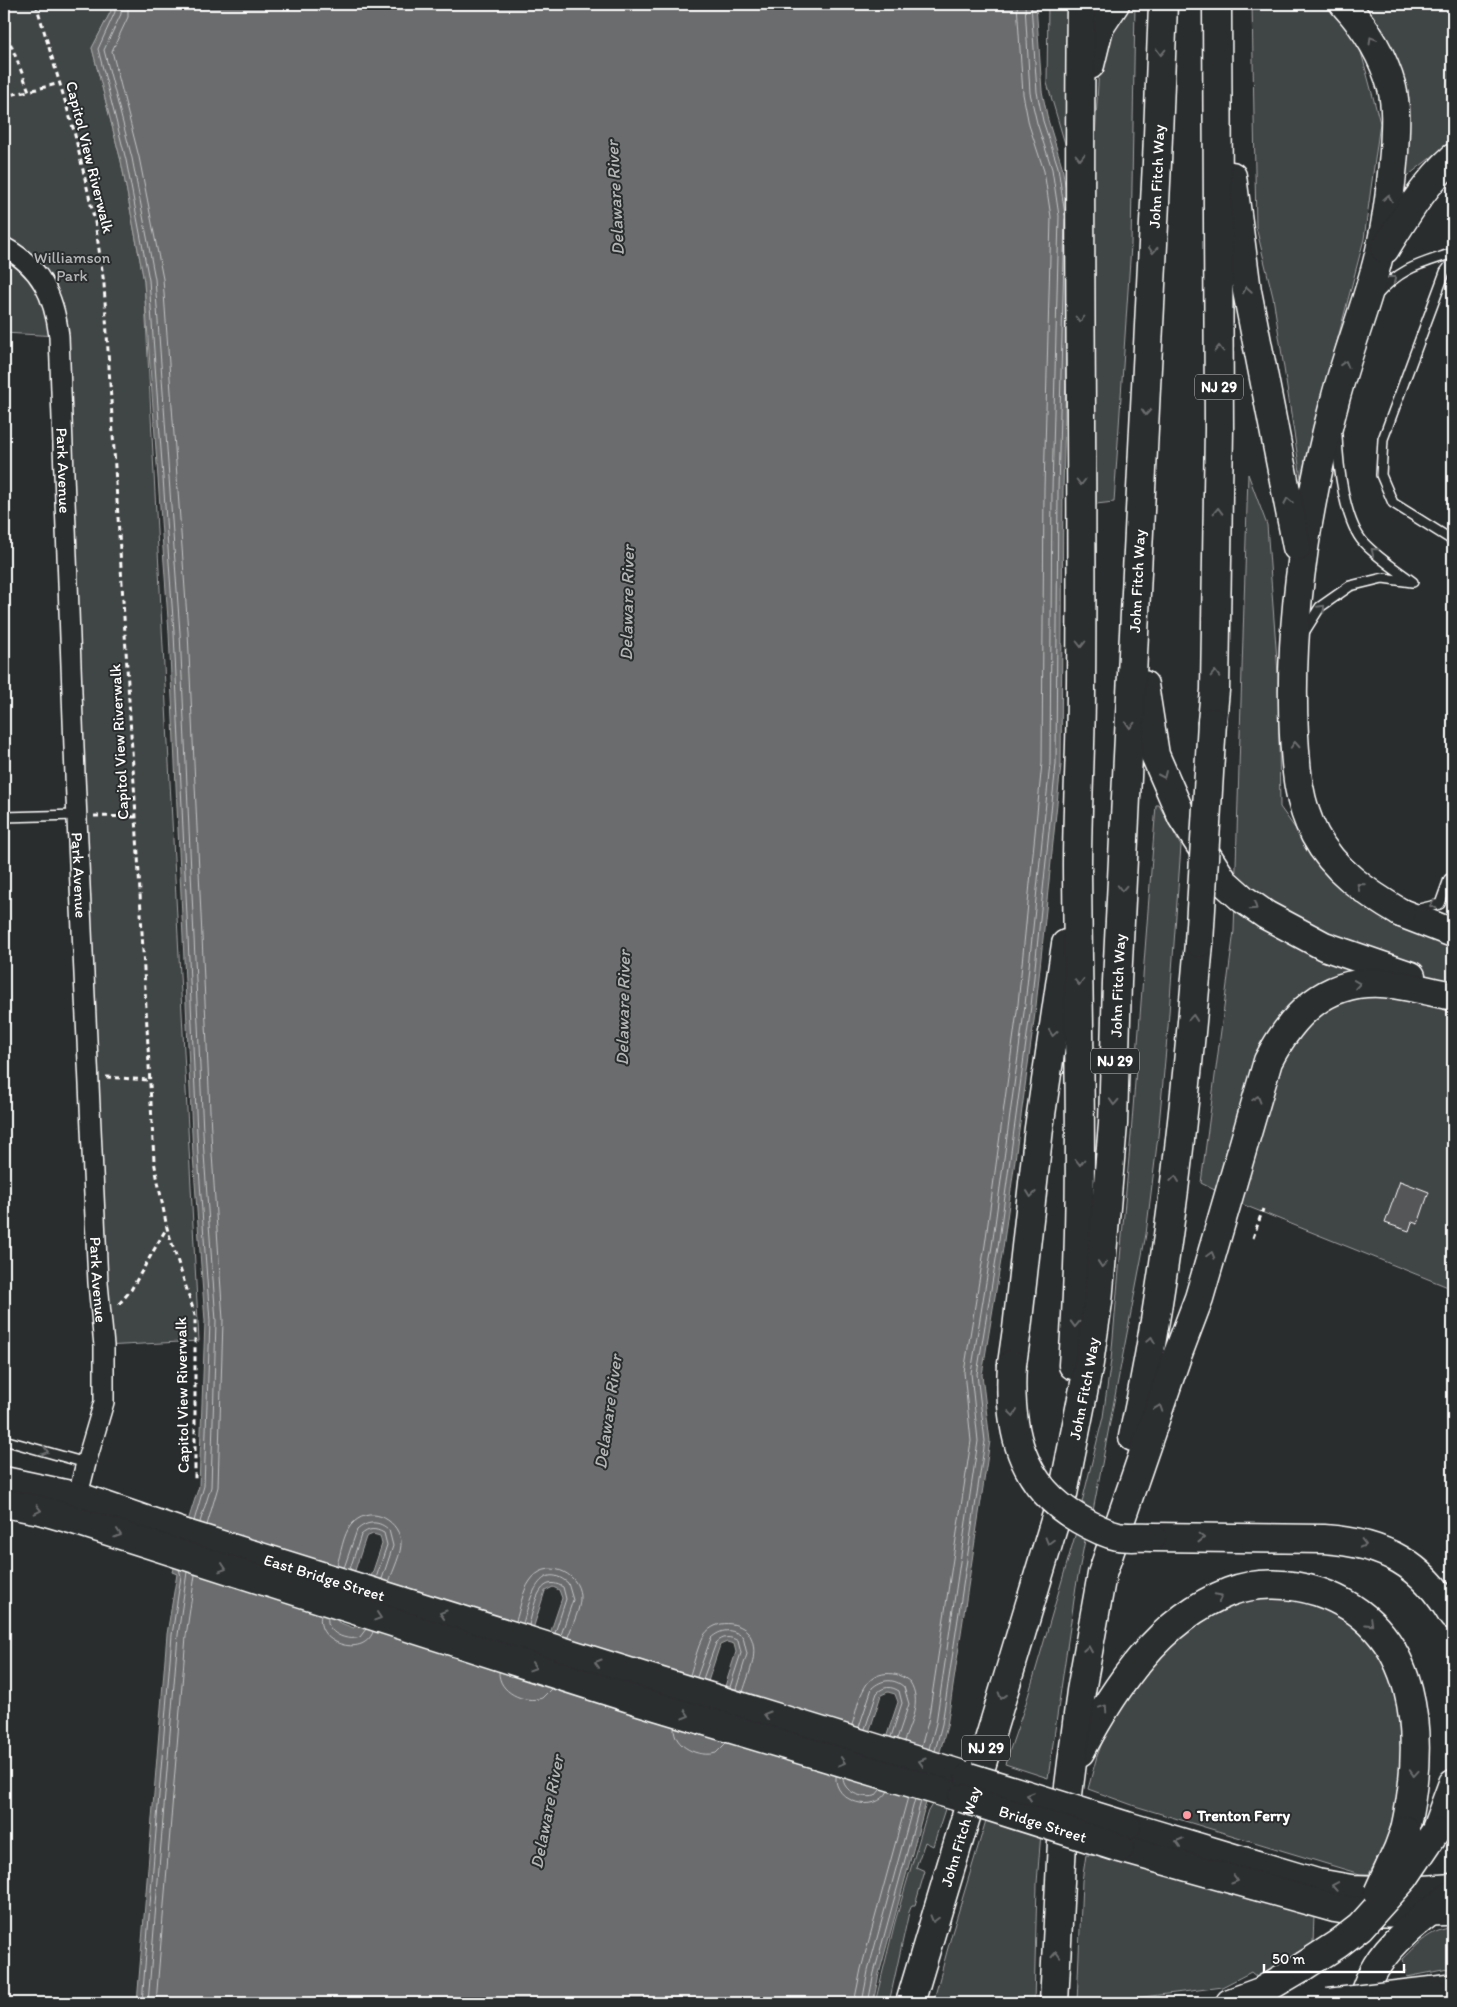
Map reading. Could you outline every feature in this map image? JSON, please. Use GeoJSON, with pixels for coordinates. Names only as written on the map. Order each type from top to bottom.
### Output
{"type":"FeatureCollection","features":[{"type":"Feature","properties":{"kind":"main road"},"geometry":{"type":"LineString","coordinates":[[1063,1494],[1075,1338],[1080,1184],[1077,863],[1082,689],[1079,108],[1081,4]]}},
{"type":"Feature","properties":{"kind":"main road"},"geometry":{"type":"LineString","coordinates":[[1079,108],[1099,28],[1115,4]]}},
{"type":"Feature","properties":{"kind":"main road","name":"John Fitch Way"},"geometry":{"type":"LineString","coordinates":[[910,2003],[1063,1494],[1090,1363],[1098,1302],[1113,1124],[1117,982],[1163,4]]}},
{"type":"Feature","properties":{"kind":"main road","name":"NJ 29"},"geometry":{"type":"LineString","coordinates":[[1054,2003],[1062,1842],[1081,1691],[1093,1619],[1144,1388],[1173,1197],[1188,1075],[1199,943],[1215,680],[1219,428],[1217,4]]}},
{"type":"Feature","properties":{"kind":"main road"},"geometry":{"type":"LineString","coordinates":[[1222,4],[1216,41],[1247,291],[1301,566]]}},
{"type":"Feature","properties":{"kind":"main road"},"geometry":{"type":"LineString","coordinates":[[1344,4],[1358,19],[1373,41],[1383,61],[1394,98],[1396,125],[1392,178],[1377,263],[1335,398],[1312,493],[1301,566],[1294,648],[1292,697],[1297,779],[1301,801],[1308,822],[1327,854],[1341,871],[1369,894],[1401,913],[1453,934]]}},
{"type":"Feature","properties":{"kind":"main road"},"geometry":{"type":"LineString","coordinates":[[1377,263],[1405,216],[1426,186],[1453,158]]}},
{"type":"Feature","properties":{"kind":"main road"},"geometry":{"type":"LineString","coordinates":[[1135,624],[1154,755],[1182,817],[1224,882],[1243,899],[1266,915],[1324,946],[1453,991]]}},
{"type":"Feature","properties":{"kind":"main road"},"geometry":{"type":"LineString","coordinates":[[1077,863],[1039,1128],[1010,1388],[1016,1435],[1033,1478],[1061,1508],[1090,1526],[1118,1536],[1332,1540],[1350,1541],[1376,1548],[1400,1559],[1433,1586],[1453,1616]]}},
{"type":"Feature","properties":{"kind":"main road"},"geometry":{"type":"LineString","coordinates":[[1108,1554],[1199,1298],[1268,1061],[1278,1042],[1305,1009],[1321,996],[1342,987],[1365,983],[1383,983],[1453,996]]}},
{"type":"Feature","properties":{"kind":"main road","name":"East Bridge Street"},"geometry":{"type":"LineString","coordinates":[[4,1482],[180,1543],[642,1689]]}},
{"type":"Feature","properties":{"kind":"main road","name":"East Bridge Street"},"geometry":{"type":"LineString","coordinates":[[4,1502],[40,1510],[75,1508]]}},
{"type":"Feature","properties":{"kind":"main road"},"geometry":{"type":"LineString","coordinates":[[1072,1766],[1100,1713],[1126,1676],[1169,1630],[1196,1609],[1230,1592],[1249,1587],[1270,1585],[1297,1587],[1330,1596],[1353,1608],[1382,1634],[1397,1658],[1406,1678],[1413,1706],[1416,1746],[1413,1787],[1405,1830],[1388,1873],[1360,1927]]}},
{"type":"Feature","properties":{"kind":"main road","name":"Bridge Street"},"geometry":{"type":"LineString","coordinates":[[642,1689],[1124,1837],[1335,1908],[1356,1912],[1391,1913],[1441,1911]]}},
{"type":"Feature","properties":{"kind":"main road"},"geometry":{"type":"LineString","coordinates":[[1230,2003],[1260,1992],[1338,1944],[1360,1927],[1404,1878],[1435,1832],[1453,1783]]}},
{"type":"Feature","properties":{"kind":"main road","name":"Bridge Street"},"geometry":{"type":"LineString","coordinates":[[1124,1837],[1317,1883],[1351,1889],[1409,1891],[1453,1888]]}},
{"type":"Feature","properties":{"kind":"main road"},"geometry":{"type":"LineString","coordinates":[[1361,2003],[1376,1967],[1389,1950],[1441,1911],[1453,1894]]}},
{"type":"Feature","properties":{"kind":"main road"},"geometry":{"type":"LineString","coordinates":[[1328,2003],[1442,1989]]}},
{"type":"Feature","properties":{"kind":"street","name":"Park Avenue"},"geometry":{"type":"LineString","coordinates":[[4,247],[25,261],[36,272],[48,291],[56,313],[58,336],[98,1283],[104,1346],[104,1402],[75,1508]]}},
{"type":"Feature","properties":{"kind":"lane"},"geometry":{"type":"LineString","coordinates":[[1360,315],[1388,283],[1408,268],[1453,253]]}},
{"type":"Feature","properties":{"kind":"lane"},"geometry":{"type":"LineString","coordinates":[[1452,540],[1393,503],[1381,475],[1383,439],[1445,272],[1453,261]]}},
{"type":"Feature","properties":{"kind":"lane"},"geometry":{"type":"LineString","coordinates":[[1294,648],[1320,607],[1350,586],[1383,578],[1413,582],[1364,542],[1353,526],[1347,509],[1338,450],[1335,398]]}},
{"type":"Feature","properties":{"kind":"lane"},"geometry":{"type":"LineString","coordinates":[[4,817],[77,815]]}},
{"type":"Feature","properties":{"kind":"lane"},"geometry":{"type":"LineString","coordinates":[[1401,913],[1440,904],[1450,879]]}},
{"type":"Feature","properties":{"kind":"lane"},"geometry":{"type":"LineString","coordinates":[[4,1440],[86,1463]]}},
{"type":"Feature","properties":{"kind":"path","name":"Capitol View Riverwalk"},"geometry":{"type":"LineString","coordinates":[[36,4],[74,130],[93,213],[104,284],[136,817],[148,1080],[154,1161],[167,1228],[195,1315],[195,1482]]}},
{"type":"Feature","properties":{"kind":"path"},"geometry":{"type":"LineString","coordinates":[[4,27],[29,91]]}},
{"type":"Feature","properties":{"kind":"path"},"geometry":{"type":"LineString","coordinates":[[4,96],[60,83]]}},
{"type":"Feature","properties":{"kind":"path"},"geometry":{"type":"LineString","coordinates":[[112,817],[136,817]]}},
{"type":"Feature","properties":{"kind":"path"},"geometry":{"type":"LineString","coordinates":[[127,1078],[148,1080]]}},
{"type":"Feature","properties":{"kind":"path"},"geometry":{"type":"LineString","coordinates":[[1253,1238],[1263,1209]]}},
{"type":"Feature","properties":{"kind":"path"},"geometry":{"type":"LineString","coordinates":[[102,1323],[131,1290],[167,1228]]}},
{"type":"Feature","properties":{"kind":"green space","name":"Williamson Park"},"geometry":{"type":"Polygon","coordinates":[[[4,4],[109,4],[111,11],[92,48],[121,161],[144,281],[199,1341],[104,1346],[58,336],[4,333],[4,4]]]}},
{"type":"Feature","properties":{"kind":"green space"},"geometry":{"type":"Polygon","coordinates":[[[1048,4],[1069,4],[1068,154],[1047,83],[1048,4]]]}},
{"type":"Feature","properties":{"kind":"green space"},"geometry":{"type":"Polygon","coordinates":[[[1128,4],[1135,4],[1131,245],[1114,502],[1096,504],[1094,158],[1100,46],[1128,4]]]}},
{"type":"Feature","properties":{"kind":"green space"},"geometry":{"type":"Polygon","coordinates":[[[1252,4],[1327,4],[1357,37],[1380,123],[1364,239],[1301,478],[1273,297],[1256,227],[1252,4]]]}},
{"type":"Feature","properties":{"kind":"green space"},"geometry":{"type":"Polygon","coordinates":[[[1362,4],[1453,4],[1453,140],[1405,178],[1362,4]]]}},
{"type":"Feature","properties":{"kind":"green space"},"geometry":{"type":"Polygon","coordinates":[[[1248,474],[1267,525],[1278,674],[1280,807],[1317,859],[1453,943],[1453,1289],[1244,1205],[1201,1183],[1234,931],[1248,474]]]}},
{"type":"Feature","properties":{"kind":"green space"},"geometry":{"type":"Polygon","coordinates":[[[1156,805],[1159,805],[1181,846],[1168,1027],[1158,1136],[1146,1234],[1093,1511],[1082,1502],[1103,1417],[1111,1360],[1131,1135],[1156,805]]]}},
{"type":"Feature","properties":{"kind":"green space"},"geometry":{"type":"Polygon","coordinates":[[[1077,1529],[1086,1535],[1076,1586],[1048,1778],[1005,1764],[1026,1703],[1077,1529]]]}},
{"type":"Feature","properties":{"kind":"green space"},"geometry":{"type":"Polygon","coordinates":[[[1296,1594],[1347,1615],[1375,1638],[1397,1678],[1405,1775],[1389,1838],[1369,1874],[1360,1874],[1135,1806],[1088,1789],[1097,1756],[1110,1722],[1152,1658],[1219,1604],[1296,1594]]]}},
{"type":"Feature","properties":{"kind":"green space"},"geometry":{"type":"Polygon","coordinates":[[[934,1801],[946,1806],[933,1846],[925,1842],[916,1867],[925,1871],[915,1905],[912,1905],[909,1912],[889,2003],[875,2003],[895,1922],[927,1813],[934,1801]]]}},
{"type":"Feature","properties":{"kind":"green space"},"geometry":{"type":"Polygon","coordinates":[[[987,1817],[1041,1832],[1037,1883],[1034,2003],[933,2003],[952,1933],[987,1817]]]}},
{"type":"Feature","properties":{"kind":"green space"},"geometry":{"type":"Polygon","coordinates":[[[1086,1855],[1124,1858],[1314,1915],[1313,1944],[1271,1974],[1258,1978],[1251,1972],[1222,1987],[1096,2003],[1077,2003],[1082,1881],[1086,1855]]]}},
{"type":"Feature","properties":{"kind":"green space"},"geometry":{"type":"Polygon","coordinates":[[[1453,1927],[1453,1968],[1407,1977],[1403,1959],[1420,1942],[1437,1932],[1453,1927]]]}},
{"type":"Feature","properties":{"kind":"water","name":"Delaware River"},"geometry":{"type":"Polygon","coordinates":[[[109,4],[1036,4],[1042,91],[1048,120],[1062,166],[1070,216],[1063,490],[1061,765],[1036,1006],[1003,1248],[982,1375],[990,1441],[947,1726],[879,1974],[873,2003],[137,2003],[167,1634],[177,1574],[172,1572],[199,1486],[205,1321],[193,1155],[169,633],[144,281],[121,161],[92,48],[111,11],[109,4]],[[373,1534],[366,1537],[338,1622],[354,1628],[382,1544],[380,1536],[373,1534]],[[553,1587],[545,1591],[518,1676],[534,1681],[562,1598],[559,1590],[553,1587]],[[727,1642],[720,1645],[692,1730],[709,1736],[736,1652],[734,1644],[727,1642]],[[888,1692],[881,1695],[854,1780],[870,1786],[898,1702],[895,1694],[888,1692]]]}},
{"type":"Feature","properties":{"kind":"building"},"geometry":{"type":"Polygon","coordinates":[[[1400,1181],[1429,1192],[1418,1224],[1412,1222],[1409,1231],[1385,1223],[1400,1181]]]}},
{"type":"Feature","properties":{"kind":"place","name":"Trenton Ferry"},"geometry":{"type":"Point","coordinates":[1187,1815]}}]}
